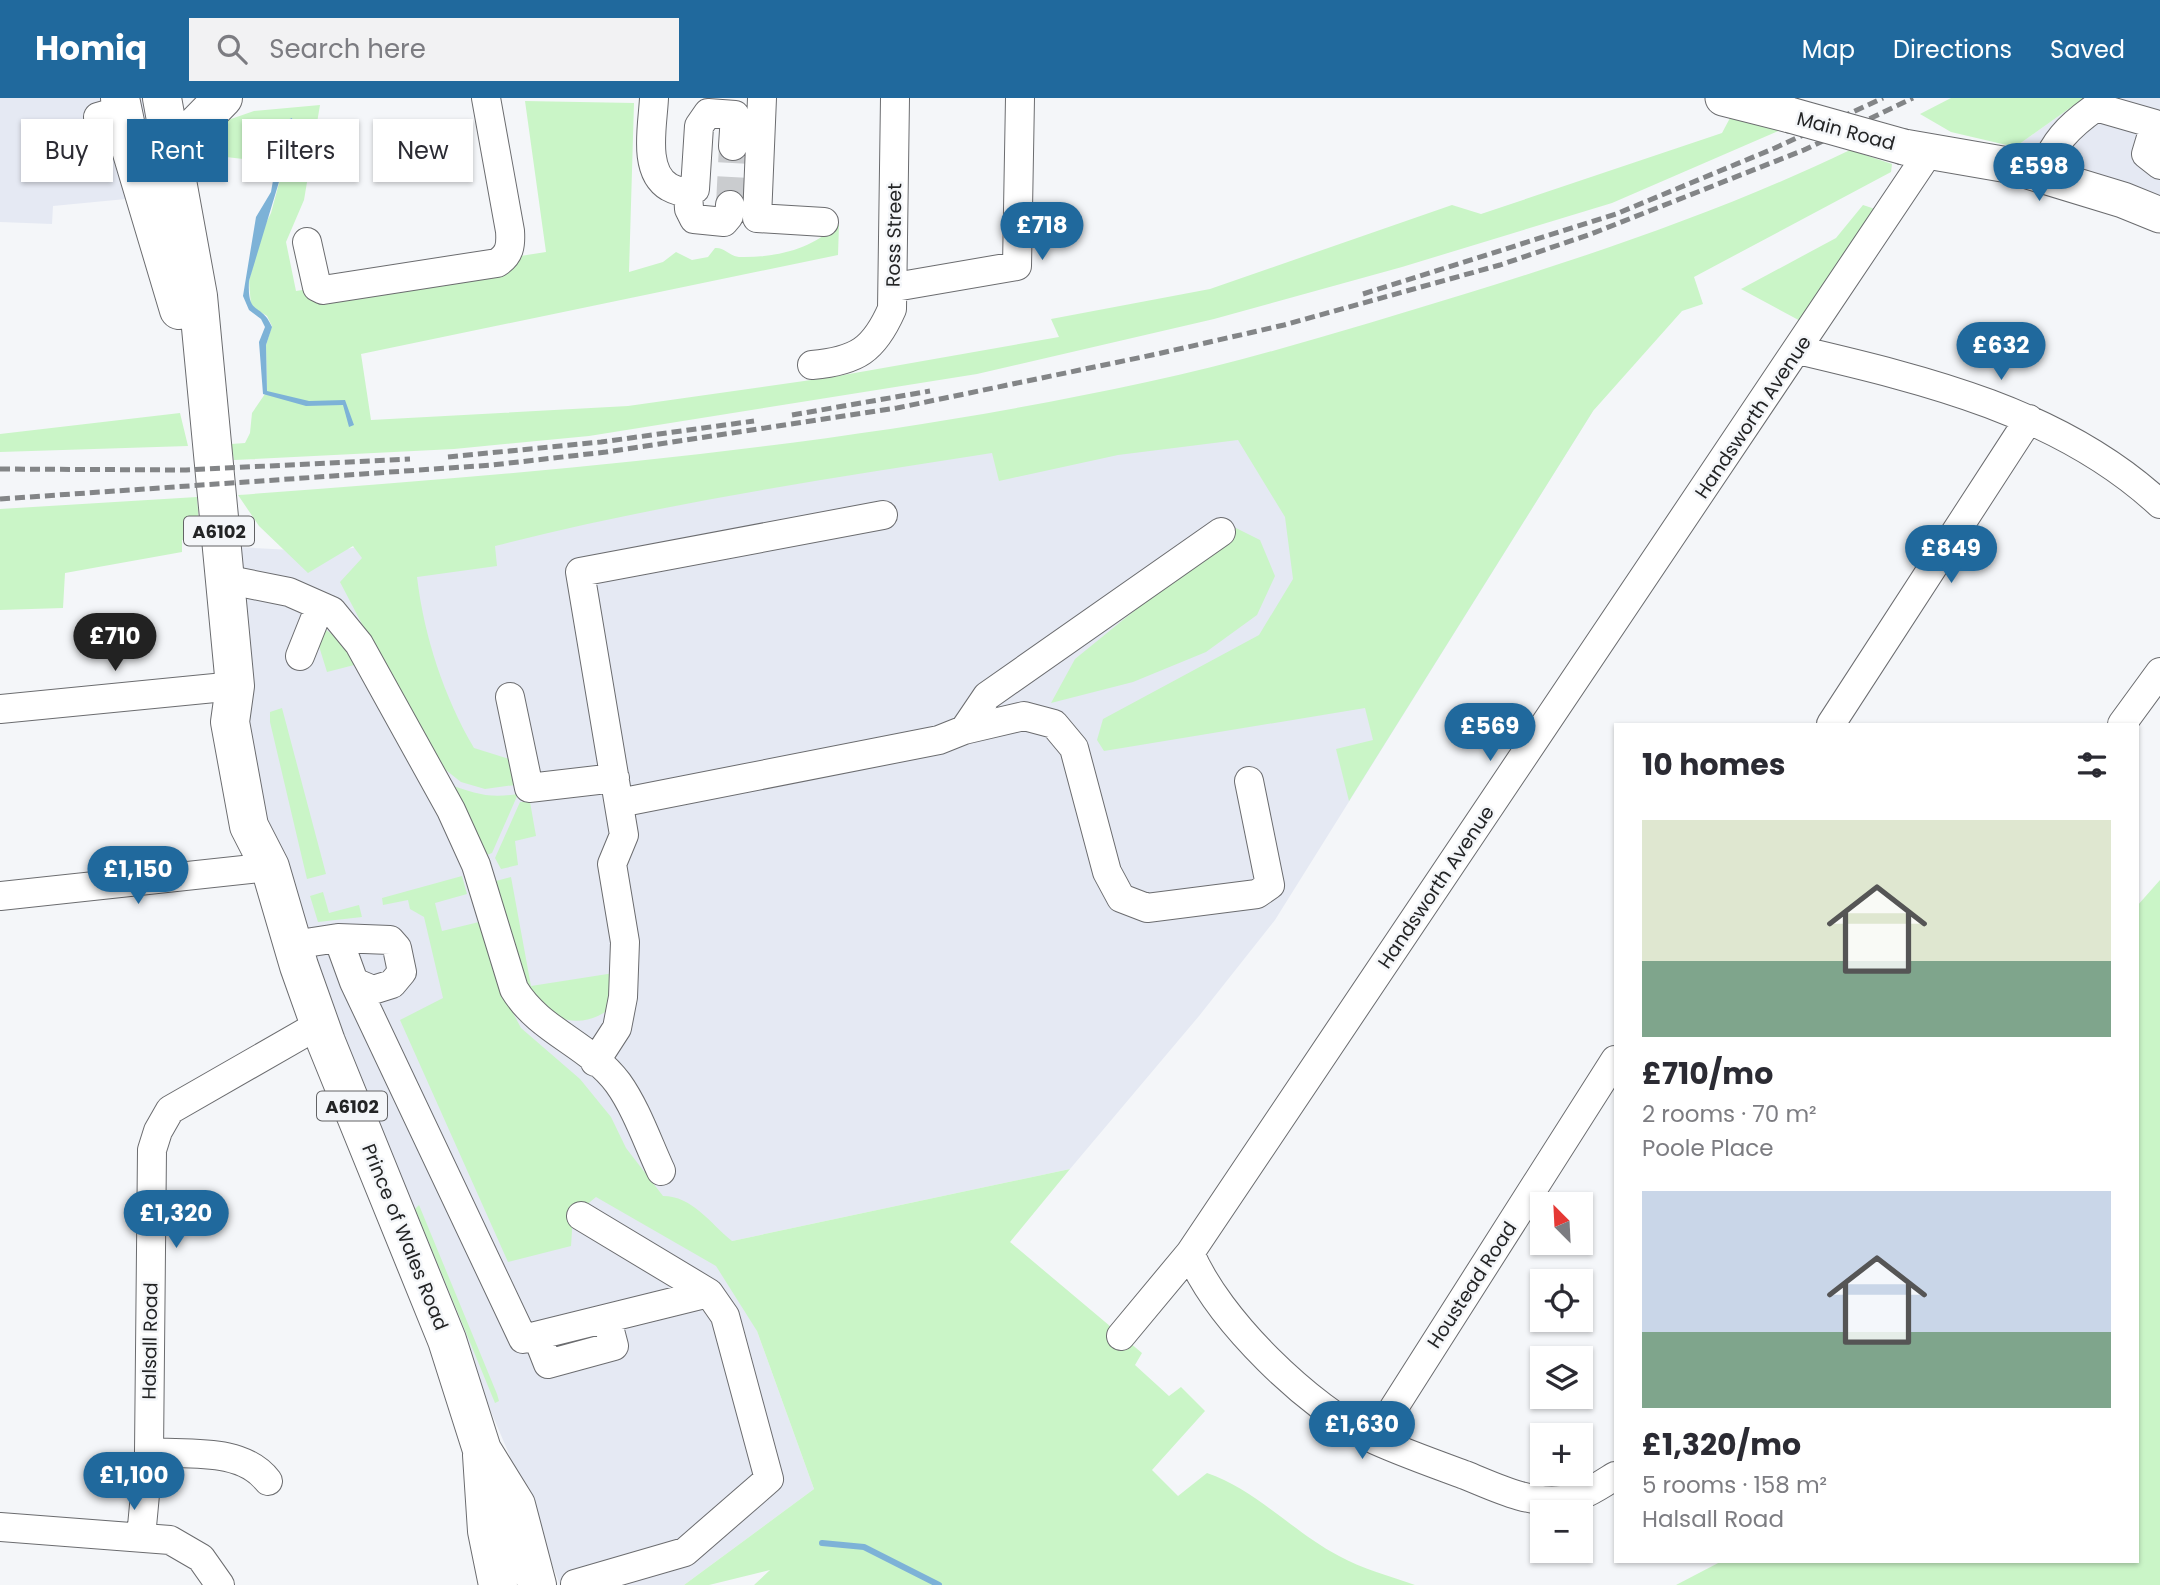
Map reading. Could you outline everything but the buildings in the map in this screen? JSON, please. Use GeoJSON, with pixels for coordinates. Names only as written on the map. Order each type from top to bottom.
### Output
{"type":"FeatureCollection","features":[{"type":"Feature","properties":{"kind":"highway","name":"Prince of Wales Road"},"geometry":{"type":"LineString","coordinates":[[162,98],[165,119]]}},
{"type":"Feature","properties":{"kind":"highway"},"geometry":{"type":"LineString","coordinates":[[200,119],[223,98]]}},
{"type":"Feature","properties":{"kind":"highway","name":"Prince of Wales Road"},"geometry":{"type":"LineString","coordinates":[[113,108],[184,327],[204,377]]}},
{"type":"Feature","properties":{"kind":"highway","name":"Prince of Wales Road"},"geometry":{"type":"LineString","coordinates":[[176,182],[198,296],[235,686],[230,722],[240,790],[249,826],[270,867],[320,1024],[436,1311],[482,1450],[516,1505],[537,1585]]}},
{"type":"Feature","properties":{"kind":"highway","name":"Prince of Wales Road"},"geometry":{"type":"LineString","coordinates":[[482,1450],[486,1531],[498,1585]]}},
{"type":"Feature","properties":{"kind":"main road","name":"Main Road"},"geometry":{"type":"LineString","coordinates":[[1723,98],[1917,149],[2000,163],[2123,200],[2160,215]]}},
{"type":"Feature","properties":{"kind":"street"},"geometry":{"type":"LineString","coordinates":[[307,242],[313,278],[317,287],[323,290],[497,263],[503,259],[510,243],[510,231],[486,98]]}},
{"type":"Feature","properties":{"kind":"street"},"geometry":{"type":"LineString","coordinates":[[654,98],[652,156],[656,172],[664,184],[688,192],[695,189],[702,118],[708,113],[735,114],[733,146]]}},
{"type":"Feature","properties":{"kind":"street"},"geometry":{"type":"LineString","coordinates":[[762,98],[757,218],[824,222]]}},
{"type":"Feature","properties":{"kind":"street","name":"Ross Street"},"geometry":{"type":"LineString","coordinates":[[813,365],[838,362],[863,352],[881,335],[892,309],[895,287],[895,98]]}},
{"type":"Feature","properties":{"kind":"street"},"geometry":{"type":"LineString","coordinates":[[895,287],[1017,266],[1020,98]]}},
{"type":"Feature","properties":{"kind":"street"},"geometry":{"type":"LineString","coordinates":[[2042,175],[2050,150],[2072,124],[2095,107],[2155,124],[2146,154],[2160,165]]}},
{"type":"Feature","properties":{"kind":"street","name":"Handsworth Avenue"},"geometry":{"type":"LineString","coordinates":[[1121,1336],[1190,1253],[1798,350],[1917,149]]}},
{"type":"Feature","properties":{"kind":"street"},"geometry":{"type":"LineString","coordinates":[[688,192],[689,209],[694,219],[724,222],[729,216],[730,205]]}},
{"type":"Feature","properties":{"kind":"street"},"geometry":{"type":"LineString","coordinates":[[1798,350],[1936,383],[2029,419],[2092,453],[2160,504]]}},
{"type":"Feature","properties":{"kind":"street"},"geometry":{"type":"LineString","coordinates":[[1833,723],[2029,419]]}},
{"type":"Feature","properties":{"kind":"street"},"geometry":{"type":"LineString","coordinates":[[596,1062],[617,1028],[623,996],[625,942],[612,864],[624,835],[580,572],[883,515]]}},
{"type":"Feature","properties":{"kind":"street"},"geometry":{"type":"LineString","coordinates":[[964,730],[987,696],[1221,532]]}},
{"type":"Feature","properties":{"kind":"street"},"geometry":{"type":"LineString","coordinates":[[223,579],[289,592],[332,611],[359,644],[451,810],[476,865],[519,997],[541,1023],[583,1049],[618,1084],[661,1171]]}},
{"type":"Feature","properties":{"kind":"street"},"geometry":{"type":"LineString","coordinates":[[300,656],[320,606]]}},
{"type":"Feature","properties":{"kind":"street"},"geometry":{"type":"LineString","coordinates":[[2123,723],[2160,672]]}},
{"type":"Feature","properties":{"kind":"street"},"geometry":{"type":"LineString","coordinates":[[0,709],[235,686]]}},
{"type":"Feature","properties":{"kind":"street"},"geometry":{"type":"LineString","coordinates":[[510,697],[528,788],[617,791],[939,740],[964,730],[1024,716],[1054,724],[1074,748],[1107,872],[1121,898],[1147,908],[1257,894],[1270,885],[1249,781]]}},
{"type":"Feature","properties":{"kind":"street"},"geometry":{"type":"LineString","coordinates":[[0,896],[270,867]]}},
{"type":"Feature","properties":{"kind":"street"},"geometry":{"type":"LineString","coordinates":[[293,945],[338,938],[390,940],[397,948],[402,972],[392,984],[373,990],[354,982]]}},
{"type":"Feature","properties":{"kind":"street"},"geometry":{"type":"LineString","coordinates":[[338,938],[354,982],[523,1339],[709,1293]]}},
{"type":"Feature","properties":{"kind":"street","name":"Halsall Road"},"geometry":{"type":"LineString","coordinates":[[141,1537],[149,1452],[152,1150],[158,1131],[170,1110],[320,1024]]}},
{"type":"Feature","properties":{"kind":"street","name":"Houstead Road"},"geometry":{"type":"LineString","coordinates":[[1374,1439],[1614,1062]]}},
{"type":"Feature","properties":{"kind":"street"},"geometry":{"type":"LineString","coordinates":[[575,1584],[685,1552],[769,1479],[725,1316],[709,1293],[581,1216]]}},
{"type":"Feature","properties":{"kind":"street"},"geometry":{"type":"LineString","coordinates":[[1190,1253],[1202,1280],[1270,1361],[1330,1412],[1374,1439],[1515,1495],[1541,1500],[1563,1500],[1589,1492],[1614,1477]]}},
{"type":"Feature","properties":{"kind":"street"},"geometry":{"type":"LineString","coordinates":[[537,1336],[538,1367],[614,1346],[607,1319]]}},
{"type":"Feature","properties":{"kind":"street"},"geometry":{"type":"LineString","coordinates":[[149,1452],[241,1459],[259,1470],[268,1481]]}},
{"type":"Feature","properties":{"kind":"street"},"geometry":{"type":"LineString","coordinates":[[0,1527],[141,1537],[182,1544],[201,1558],[220,1585]]}},
{"type":"Feature","properties":{"kind":"shaded area"},"geometry":{"type":"Polygon","coordinates":[[[0,98],[148,98],[150,119],[127,119],[127,182],[156,182],[157,196],[53,206],[52,224],[0,222],[0,98]]]}},
{"type":"Feature","properties":{"kind":"shaded area"},"geometry":{"type":"Polygon","coordinates":[[[2084,98],[2160,98],[2160,215],[2008,165],[2015,147],[2084,98]]]}},
{"type":"Feature","properties":{"kind":"shaded area"},"geometry":{"type":"Polygon","coordinates":[[[1599,332],[1593,411],[1275,920],[1199,1016],[1070,1169],[732,1241],[757,1331],[814,1489],[684,1585],[560,1585],[509,1454],[395,1185],[244,853],[218,546],[329,552],[1599,332]]]}},
{"type":"Feature","properties":{"kind":"green space"},"geometry":{"type":"Polygon","coordinates":[[[1951,98],[2084,98],[2015,147],[1951,132],[1920,114],[1951,98]]]}},
{"type":"Feature","properties":{"kind":"green space"},"geometry":{"type":"Polygon","coordinates":[[[525,101],[634,103],[629,272],[663,262],[676,252],[692,260],[708,257],[715,248],[739,257],[778,254],[815,241],[835,225],[839,225],[838,255],[361,354],[371,420],[628,406],[832,377],[1059,337],[1051,319],[1210,289],[1452,205],[1481,214],[1722,133],[1730,118],[1785,128],[1612,203],[1402,267],[1214,319],[977,374],[589,436],[454,449],[234,460],[231,444],[245,443],[250,433],[252,413],[267,391],[266,345],[272,326],[267,316],[251,306],[249,281],[262,231],[271,213],[279,182],[307,182],[304,200],[286,242],[296,291],[546,252],[525,101]]]}},
{"type":"Feature","properties":{"kind":"green space"},"geometry":{"type":"Polygon","coordinates":[[[320,105],[318,119],[242,119],[242,159],[228,157],[228,120],[254,111],[320,105]]]}},
{"type":"Feature","properties":{"kind":"green space"},"geometry":{"type":"Polygon","coordinates":[[[1850,150],[1892,164],[1891,172],[1694,277],[1703,304],[1682,311],[1593,411],[1349,801],[1336,749],[1373,740],[1365,708],[1104,751],[1097,740],[1103,719],[1259,635],[1293,579],[1285,517],[1238,440],[1118,455],[999,481],[992,453],[805,483],[618,517],[495,546],[497,566],[417,577],[430,644],[463,728],[474,748],[516,761],[522,784],[485,789],[461,782],[433,760],[340,582],[362,558],[353,546],[308,573],[259,526],[238,495],[580,467],[808,441],[1035,405],[1147,382],[1308,341],[1565,262],[1709,211],[1850,150]]]}},
{"type":"Feature","properties":{"kind":"green space"},"geometry":{"type":"Polygon","coordinates":[[[1863,205],[1890,214],[1806,324],[1741,289],[1836,238],[1863,205]]]}},
{"type":"Feature","properties":{"kind":"green space"},"geometry":{"type":"Polygon","coordinates":[[[180,413],[188,446],[0,452],[0,434],[180,413]]]}},
{"type":"Feature","properties":{"kind":"green space"},"geometry":{"type":"Polygon","coordinates":[[[197,497],[200,537],[182,540],[182,552],[65,573],[63,608],[0,610],[0,509],[197,497]]]}},
{"type":"Feature","properties":{"kind":"green space"},"geometry":{"type":"Polygon","coordinates":[[[1236,528],[1260,540],[1275,576],[1257,615],[1206,652],[1133,682],[1051,703],[1075,659],[1236,528]]]}},
{"type":"Feature","properties":{"kind":"green space"},"geometry":{"type":"Polygon","coordinates":[[[322,627],[343,642],[358,664],[327,672],[318,643],[322,627]]]}},
{"type":"Feature","properties":{"kind":"green space"},"geometry":{"type":"Polygon","coordinates":[[[282,708],[326,874],[307,879],[270,722],[270,712],[282,708]]]}},
{"type":"Feature","properties":{"kind":"green space"},"geometry":{"type":"Polygon","coordinates":[[[447,784],[490,795],[518,794],[492,853],[482,857],[447,784]]]}},
{"type":"Feature","properties":{"kind":"green space"},"geometry":{"type":"Polygon","coordinates":[[[520,802],[530,802],[536,836],[515,841],[518,865],[501,869],[495,858],[520,802]]]}},
{"type":"Feature","properties":{"kind":"green space"},"geometry":{"type":"Polygon","coordinates":[[[462,876],[467,894],[435,903],[442,931],[479,922],[499,986],[521,1028],[580,1079],[611,1117],[626,1148],[663,1196],[683,1200],[692,1205],[732,1241],[1070,1169],[1010,1242],[1142,1353],[1135,1365],[1169,1396],[1181,1387],[1205,1411],[1152,1470],[1178,1496],[1207,1473],[1225,1480],[1348,1561],[1415,1585],[754,1585],[770,1570],[709,1585],[684,1585],[814,1489],[757,1331],[716,1266],[596,1197],[573,1216],[571,1246],[508,1262],[400,1020],[443,998],[424,917],[410,909],[408,900],[383,905],[382,898],[462,876]]]}},
{"type":"Feature","properties":{"kind":"green space"},"geometry":{"type":"Polygon","coordinates":[[[511,877],[531,986],[614,973],[613,1005],[604,1013],[594,1018],[572,1020],[551,1014],[532,1000],[517,963],[492,882],[511,877]]]}},
{"type":"Feature","properties":{"kind":"green space"},"geometry":{"type":"Polygon","coordinates":[[[2160,880],[2160,1585],[1676,1585],[1718,1563],[2139,1563],[2139,904],[2160,880]]]}},
{"type":"Feature","properties":{"kind":"green space"},"geometry":{"type":"Polygon","coordinates":[[[323,892],[329,913],[359,905],[362,917],[318,922],[310,896],[323,892]]]}},
{"type":"Feature","properties":{"kind":"green space"},"geometry":{"type":"Polygon","coordinates":[[[419,1205],[497,1394],[499,1401],[495,1403],[415,1209],[419,1205]]]}},
{"type":"Feature","properties":{"kind":"water"},"geometry":{"type":"Polygon","coordinates":[[[273,182],[279,182],[249,281],[252,305],[268,319],[272,327],[266,345],[267,391],[309,401],[345,400],[354,425],[349,427],[343,405],[306,406],[263,394],[259,342],[265,327],[261,319],[249,310],[243,296],[256,217],[271,192],[273,182]]]}},
{"type":"Feature","properties":{"kind":"waterway"},"geometry":{"type":"LineString","coordinates":[[822,1543],[864,1547],[939,1585]]}},
{"type":"Feature","properties":{"kind":"tunnel"},"geometry":{"type":"LineString","coordinates":[[730,205],[733,146]]}},
{"type":"Feature","properties":{"kind":"railway"},"geometry":{"type":"LineString","coordinates":[[1363,294],[1616,214],[1775,148],[1883,98]]}},
{"type":"Feature","properties":{"kind":"railway"},"geometry":{"type":"LineString","coordinates":[[0,499],[492,465],[606,452],[897,408],[1157,354],[1284,325],[1500,265],[1591,234],[1804,150],[1913,98]]}},
{"type":"Feature","properties":{"kind":"railway"},"geometry":{"type":"LineString","coordinates":[[792,415],[930,391]]}},
{"type":"Feature","properties":{"kind":"railway"},"geometry":{"type":"LineString","coordinates":[[448,457],[601,442],[754,421]]}},
{"type":"Feature","properties":{"kind":"railway"},"geometry":{"type":"LineString","coordinates":[[0,469],[186,470],[410,459]]}}]}
